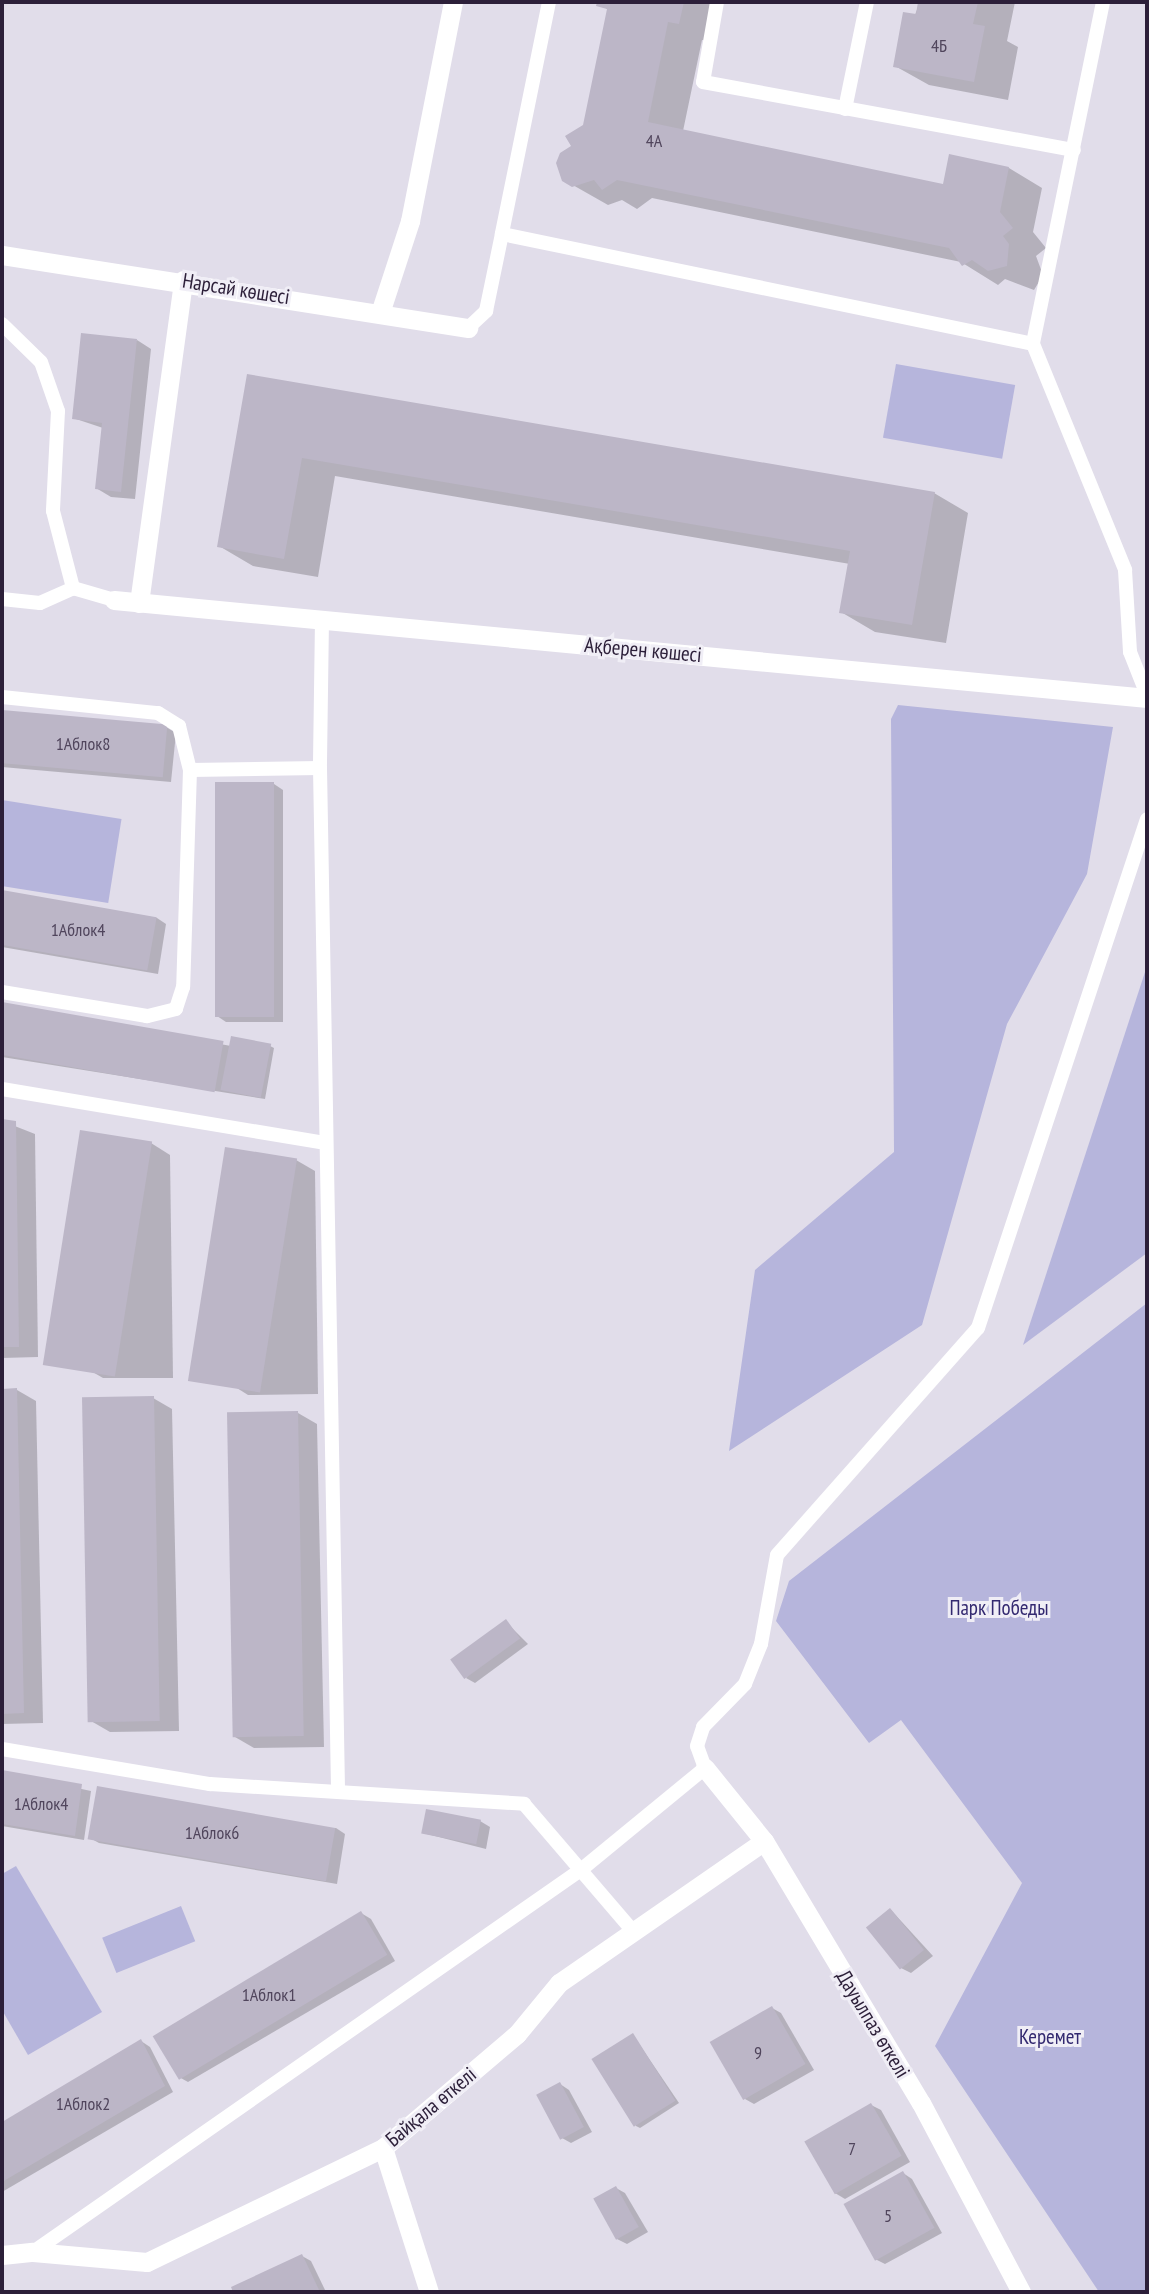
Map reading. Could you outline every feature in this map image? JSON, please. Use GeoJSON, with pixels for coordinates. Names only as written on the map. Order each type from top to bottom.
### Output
{"type":"FeatureCollection","features":[{"type":"Feature","properties":{"kind":"street"},"geometry":{"type":"LineString","coordinates":[[380,313],[410,221],[453,2]]}},
{"type":"Feature","properties":{"kind":"street","name":"Нарсай көшесі"},"geometry":{"type":"LineString","coordinates":[[2,255],[183,280],[468,328]]}},
{"type":"Feature","properties":{"kind":"street"},"geometry":{"type":"LineString","coordinates":[[139,603],[183,280]]}},
{"type":"Feature","properties":{"kind":"street","name":"Ақберен көшесі"},"geometry":{"type":"LineString","coordinates":[[114,600],[1147,697]]}},
{"type":"Feature","properties":{"kind":"street","name":"Дауылпаз өткелі"},"geometry":{"type":"LineString","coordinates":[[705,1768],[764,1841],[921,2103],[1021,2292]]}},
{"type":"Feature","properties":{"kind":"street","name":"Байқала өткелі"},"geometry":{"type":"LineString","coordinates":[[2,2255],[33,2252],[147,2262],[383,2148],[517,2034],[559,1983],[631,1929],[764,1841]]}},
{"type":"Feature","properties":{"kind":"street"},"geometry":{"type":"LineString","coordinates":[[383,2148],[429,2292]]}},
{"type":"Feature","properties":{"kind":"lane"},"geometry":{"type":"LineString","coordinates":[[468,328],[479,323],[486,311],[549,2]]}},
{"type":"Feature","properties":{"kind":"lane"},"geometry":{"type":"LineString","coordinates":[[717,2],[703,82],[1074,150]]}},
{"type":"Feature","properties":{"kind":"lane"},"geometry":{"type":"LineString","coordinates":[[845,108],[867,2]]}},
{"type":"Feature","properties":{"kind":"lane"},"geometry":{"type":"LineString","coordinates":[[1103,2],[1033,344],[1125,570],[1130,652],[1147,697]]}},
{"type":"Feature","properties":{"kind":"lane"},"geometry":{"type":"LineString","coordinates":[[502,234],[1033,344]]}},
{"type":"Feature","properties":{"kind":"lane"},"geometry":{"type":"LineString","coordinates":[[2,324],[41,362],[58,411],[53,511],[73,589]]}},
{"type":"Feature","properties":{"kind":"lane"},"geometry":{"type":"LineString","coordinates":[[2,599],[40,603],[73,589],[114,600]]}},
{"type":"Feature","properties":{"kind":"lane"},"geometry":{"type":"LineString","coordinates":[[322,619],[320,768],[325,1143],[338,1790]]}},
{"type":"Feature","properties":{"kind":"lane"},"geometry":{"type":"LineString","coordinates":[[2,697],[158,713],[179,726],[190,770],[183,987],[176,1009],[147,1016],[2,992]]}},
{"type":"Feature","properties":{"kind":"lane"},"geometry":{"type":"LineString","coordinates":[[190,770],[320,768]]}},
{"type":"Feature","properties":{"kind":"lane"},"geometry":{"type":"LineString","coordinates":[[33,2252],[582,1869],[705,1768],[697,1746],[703,1727],[745,1684],[761,1644],[777,1555],[978,1328],[1147,819]]}},
{"type":"Feature","properties":{"kind":"lane"},"geometry":{"type":"LineString","coordinates":[[2,1089],[325,1143]]}},
{"type":"Feature","properties":{"kind":"lane"},"geometry":{"type":"LineString","coordinates":[[2,1749],[210,1784],[338,1790],[524,1804],[631,1929]]}},
{"type":"Feature","properties":{"kind":"green space"},"geometry":{"type":"Polygon","coordinates":[[[896,364],[1015,385],[1002,459],[883,438],[896,364]]]}},
{"type":"Feature","properties":{"kind":"green space"},"geometry":{"type":"Polygon","coordinates":[[[898,705],[1113,727],[1087,874],[1007,1024],[922,1325],[729,1451],[755,1270],[894,1152],[891,719],[898,705]]]}},
{"type":"Feature","properties":{"kind":"green space"},"geometry":{"type":"Polygon","coordinates":[[[2,800],[122,819],[108,903],[2,886],[2,800]]]}},
{"type":"Feature","properties":{"kind":"green space"},"geometry":{"type":"Polygon","coordinates":[[[1147,966],[1147,1253],[1023,1345],[1147,966]]]}},
{"type":"Feature","properties":{"kind":"green space","name":"Парк Победы"},"geometry":{"type":"Polygon","coordinates":[[[1147,1303],[1147,2292],[1099,2292],[935,2046],[1022,1883],[901,1720],[869,1743],[776,1621],[789,1581],[1147,1303]]]}},
{"type":"Feature","properties":{"kind":"green space"},"geometry":{"type":"Polygon","coordinates":[[[16,1866],[102,2012],[28,2055],[2,2010],[2,1874],[16,1866]]]}},
{"type":"Feature","properties":{"kind":"green space"},"geometry":{"type":"Polygon","coordinates":[[[181,1906],[195,1941],[116,1973],[102,1938],[181,1906]]]}},
{"type":"Feature","properties":{"kind":"building"},"geometry":{"type":"Polygon","coordinates":[[[597,2],[684,2],[679,24],[668,22],[648,122],[943,184],[949,154],[1009,167],[1000,212],[1013,228],[1003,236],[1009,244],[1007,266],[988,271],[972,260],[962,266],[949,248],[617,180],[602,190],[594,180],[572,187],[562,181],[556,163],[560,153],[571,146],[565,136],[583,125],[607,9],[596,6],[597,2]]]}},
{"type":"Feature","properties":{"kind":"building"},"geometry":{"type":"Polygon","coordinates":[[[918,2],[978,2],[973,24],[985,26],[974,82],[893,67],[903,12],[916,14],[918,2]]]}},
{"type":"Feature","properties":{"kind":"building"},"geometry":{"type":"Polygon","coordinates":[[[81,333],[137,339],[121,492],[95,489],[102,423],[72,419],[81,333]]]}},
{"type":"Feature","properties":{"kind":"building"},"geometry":{"type":"Polygon","coordinates":[[[247,374],[935,492],[912,625],[839,613],[850,551],[302,458],[284,559],[217,547],[247,374]]]}},
{"type":"Feature","properties":{"kind":"building"},"geometry":{"type":"Polygon","coordinates":[[[2,710],[167,724],[163,777],[2,763],[2,710]]]}},
{"type":"Feature","properties":{"kind":"building"},"geometry":{"type":"Polygon","coordinates":[[[215,782],[274,782],[274,1017],[215,1017],[215,782]]]}},
{"type":"Feature","properties":{"kind":"building"},"geometry":{"type":"Polygon","coordinates":[[[2,890],[157,917],[147,970],[2,945],[2,890]]]}},
{"type":"Feature","properties":{"kind":"building"},"geometry":{"type":"Polygon","coordinates":[[[2,1002],[224,1041],[215,1092],[2,1055],[2,1002]]]}},
{"type":"Feature","properties":{"kind":"building"},"geometry":{"type":"Polygon","coordinates":[[[231,1036],[271,1044],[261,1098],[221,1090],[231,1036]]]}},
{"type":"Feature","properties":{"kind":"building"},"geometry":{"type":"Polygon","coordinates":[[[2,1119],[16,1121],[19,1347],[2,1347],[2,1119]]]}},
{"type":"Feature","properties":{"kind":"building"},"geometry":{"type":"Polygon","coordinates":[[[80,1130],[152,1141],[115,1376],[43,1365],[80,1130]]]}},
{"type":"Feature","properties":{"kind":"building"},"geometry":{"type":"Polygon","coordinates":[[[225,1147],[297,1158],[260,1393],[188,1381],[225,1147]]]}},
{"type":"Feature","properties":{"kind":"building"},"geometry":{"type":"Polygon","coordinates":[[[17,1388],[24,1713],[2,1714],[2,1389],[17,1388]]]}},
{"type":"Feature","properties":{"kind":"building"},"geometry":{"type":"Polygon","coordinates":[[[154,1396],[160,1721],[88,1722],[82,1397],[154,1396]]]}},
{"type":"Feature","properties":{"kind":"building"},"geometry":{"type":"Polygon","coordinates":[[[298,1411],[304,1736],[233,1737],[227,1412],[298,1411]]]}},
{"type":"Feature","properties":{"kind":"building"},"geometry":{"type":"Polygon","coordinates":[[[506,1619],[520,1638],[464,1679],[450,1660],[506,1619]]]}},
{"type":"Feature","properties":{"kind":"building"},"geometry":{"type":"Polygon","coordinates":[[[2,1770],[82,1784],[75,1836],[2,1824],[2,1770]]]}},
{"type":"Feature","properties":{"kind":"building"},"geometry":{"type":"Polygon","coordinates":[[[97,1786],[335,1828],[326,1881],[88,1839],[97,1786]]]}},
{"type":"Feature","properties":{"kind":"building"},"geometry":{"type":"Polygon","coordinates":[[[426,1809],[481,1820],[476,1844],[421,1834],[426,1809]]]}},
{"type":"Feature","properties":{"kind":"building"},"geometry":{"type":"Polygon","coordinates":[[[890,1908],[924,1950],[900,1969],[866,1928],[890,1908]]]}},
{"type":"Feature","properties":{"kind":"building"},"geometry":{"type":"Polygon","coordinates":[[[361,1911],[387,1955],[179,2080],[153,2036],[361,1911]]]}},
{"type":"Feature","properties":{"kind":"building"},"geometry":{"type":"Polygon","coordinates":[[[772,2006],[806,2064],[743,2100],[710,2042],[772,2006]]]}},
{"type":"Feature","properties":{"kind":"building"},"geometry":{"type":"Polygon","coordinates":[[[633,2033],[675,2101],[634,2127],[591,2059],[633,2033]]]}},
{"type":"Feature","properties":{"kind":"building"},"geometry":{"type":"Polygon","coordinates":[[[141,2039],[165,2086],[2,2182],[2,2122],[141,2039]]]}},
{"type":"Feature","properties":{"kind":"building"},"geometry":{"type":"Polygon","coordinates":[[[560,2082],[584,2127],[560,2140],[536,2095],[560,2082]]]}},
{"type":"Feature","properties":{"kind":"building"},"geometry":{"type":"Polygon","coordinates":[[[871,2103],[902,2156],[835,2194],[804,2142],[871,2103]]]}},
{"type":"Feature","properties":{"kind":"building"},"geometry":{"type":"Polygon","coordinates":[[[903,2171],[935,2228],[875,2261],[844,2204],[903,2171]]]}},
{"type":"Feature","properties":{"kind":"building"},"geometry":{"type":"Polygon","coordinates":[[[616,2186],[639,2227],[616,2240],[593,2199],[616,2186]]]}},
{"type":"Feature","properties":{"kind":"building"},"geometry":{"type":"Polygon","coordinates":[[[302,2254],[320,2292],[233,2292],[231,2287],[302,2254]]]}},
{"type":"Feature","properties":{"kind":"park label","name":"Керемет"},"geometry":{"type":"Point","coordinates":[1050,2037]}}]}
